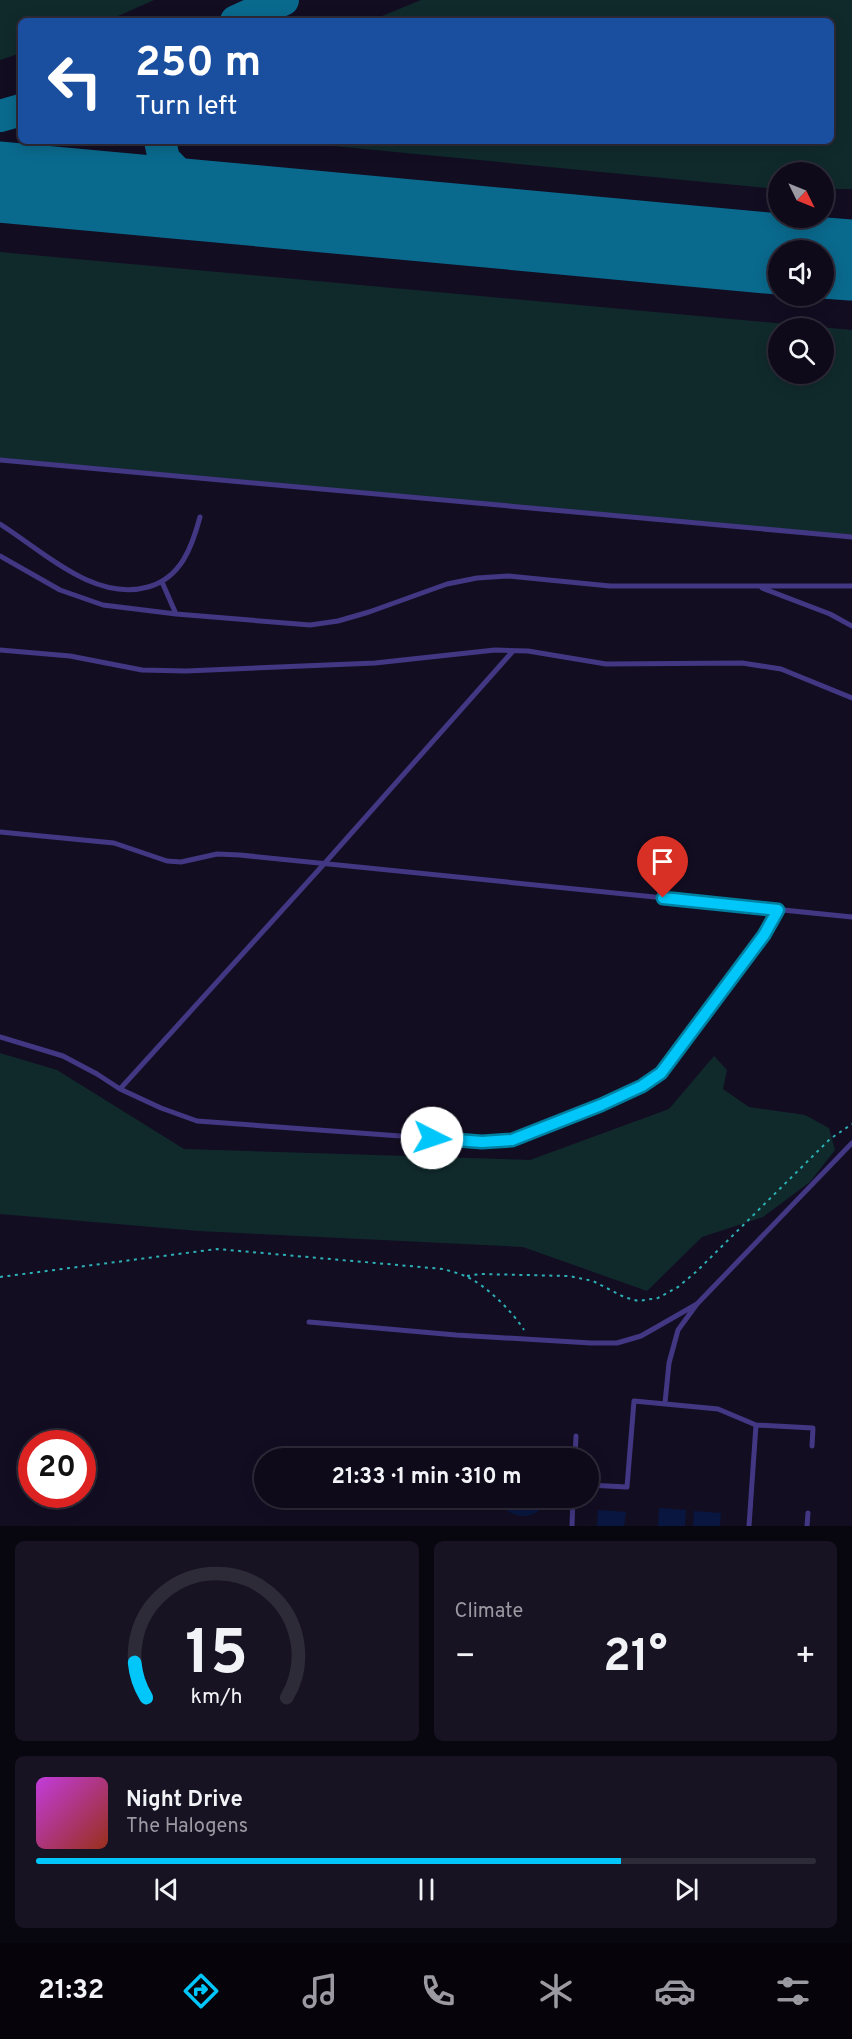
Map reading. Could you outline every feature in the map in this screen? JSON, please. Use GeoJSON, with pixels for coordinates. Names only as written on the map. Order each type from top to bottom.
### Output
{"type":"FeatureCollection","features":[{"type":"Feature","properties":{"kind":"lane"},"geometry":{"type":"LineString","coordinates":[[0,460],[852,537]]}},
{"type":"Feature","properties":{"kind":"lane"},"geometry":{"type":"LineString","coordinates":[[0,464],[8,460]]}},
{"type":"Feature","properties":{"kind":"lane"},"geometry":{"type":"LineString","coordinates":[[0,524],[62,566],[96,584],[118,591],[138,590],[162,582],[186,558],[200,517]]}},
{"type":"Feature","properties":{"kind":"lane"},"geometry":{"type":"LineString","coordinates":[[0,556],[60,591],[103,605],[176,614],[310,625],[338,621],[447,584],[477,578],[508,576],[610,586],[852,586]]}},
{"type":"Feature","properties":{"kind":"lane"},"geometry":{"type":"LineString","coordinates":[[162,582],[176,614]]}},
{"type":"Feature","properties":{"kind":"lane"},"geometry":{"type":"LineString","coordinates":[[758,586],[830,614],[852,626]]}},
{"type":"Feature","properties":{"kind":"lane"},"geometry":{"type":"LineString","coordinates":[[0,650],[70,656],[142,670],[186,671],[375,663],[495,650],[528,651],[606,664],[742,663],[781,669],[852,698]]}},
{"type":"Feature","properties":{"kind":"lane"},"geometry":{"type":"LineString","coordinates":[[120,1089],[513,651]]}},
{"type":"Feature","properties":{"kind":"lane"},"geometry":{"type":"LineString","coordinates":[[0,832],[114,843],[167,861],[181,862],[217,854],[852,917]]}},
{"type":"Feature","properties":{"kind":"lane"},"geometry":{"type":"LineString","coordinates":[[0,1037],[63,1056],[120,1089],[176,1114],[206,1122],[482,1142],[512,1140],[601,1105],[642,1086],[661,1073],[764,935],[778,910]]}},
{"type":"Feature","properties":{"kind":"lane"},"geometry":{"type":"LineString","coordinates":[[665,1403],[669,1363],[678,1330],[697,1304],[852,1143]]}},
{"type":"Feature","properties":{"kind":"lane"},"geometry":{"type":"LineString","coordinates":[[309,1322],[456,1335],[617,1343],[641,1336],[697,1304]]}},
{"type":"Feature","properties":{"kind":"lane"},"geometry":{"type":"LineString","coordinates":[[599,1486],[627,1487],[634,1401],[718,1409],[756,1425],[813,1428],[812,1446]]}},
{"type":"Feature","properties":{"kind":"lane"},"geometry":{"type":"LineString","coordinates":[[749,1526],[756,1425]]}},
{"type":"Feature","properties":{"kind":"lane"},"geometry":{"type":"LineString","coordinates":[[575,1448],[576,1436]]}},
{"type":"Feature","properties":{"kind":"lane"},"geometry":{"type":"LineString","coordinates":[[572,1526],[573,1508]]}},
{"type":"Feature","properties":{"kind":"lane"},"geometry":{"type":"LineString","coordinates":[[807,1526],[808,1513]]}},
{"type":"Feature","properties":{"kind":"path"},"geometry":{"type":"LineString","coordinates":[[467,1276],[480,1274],[569,1276],[593,1281],[624,1297],[638,1301],[658,1298],[678,1287],[697,1272],[830,1139],[852,1124]]}},
{"type":"Feature","properties":{"kind":"path"},"geometry":{"type":"LineString","coordinates":[[0,1277],[217,1250],[443,1269],[467,1276],[506,1307],[529,1339]]}},
{"type":"Feature","properties":{"kind":"green space"},"geometry":{"type":"Polygon","coordinates":[[[0,0],[154,0],[114,18],[18,18],[18,54],[0,60],[0,0]]]}},
{"type":"Feature","properties":{"kind":"green space"},"geometry":{"type":"Polygon","coordinates":[[[421,0],[852,0],[852,189],[834,189],[834,162],[768,162],[768,188],[312,144],[834,144],[834,18],[377,18],[421,0]]]}},
{"type":"Feature","properties":{"kind":"green space"},"geometry":{"type":"Polygon","coordinates":[[[0,252],[768,322],[768,384],[834,384],[834,328],[852,330],[852,537],[0,460],[0,252]]]}},
{"type":"Feature","properties":{"kind":"green space"},"geometry":{"type":"Polygon","coordinates":[[[0,1053],[57,1070],[184,1149],[530,1160],[669,1109],[714,1056],[727,1070],[723,1089],[749,1107],[805,1115],[829,1128],[835,1150],[810,1182],[763,1217],[702,1237],[647,1291],[523,1247],[199,1231],[0,1214],[0,1053]]]}},
{"type":"Feature","properties":{"kind":"water"},"geometry":{"type":"Polygon","coordinates":[[[504,1508],[541,1508],[531,1515],[523,1516],[504,1508]]]}},
{"type":"Feature","properties":{"kind":"water"},"geometry":{"type":"Polygon","coordinates":[[[659,1508],[686,1510],[685,1526],[658,1526],[659,1508]]]}},
{"type":"Feature","properties":{"kind":"water"},"geometry":{"type":"Polygon","coordinates":[[[598,1510],[626,1512],[624,1526],[597,1526],[598,1510]]]}},
{"type":"Feature","properties":{"kind":"water"},"geometry":{"type":"Polygon","coordinates":[[[694,1511],[721,1513],[720,1526],[693,1526],[694,1511]]]}},
{"type":"Feature","properties":{"kind":"taxiway"},"geometry":{"type":"LineString","coordinates":[[243,18],[283,0]]}},
{"type":"Feature","properties":{"kind":"taxiway"},"geometry":{"type":"LineString","coordinates":[[0,116],[18,111]]}},
{"type":"Feature","properties":{"kind":"taxiway"},"geometry":{"type":"LineString","coordinates":[[161,144],[164,159],[191,187],[216,202]]}},
{"type":"Feature","properties":{"kind":"taxiway"},"geometry":{"type":"LineString","coordinates":[[834,248],[852,247]]}},
{"type":"Feature","properties":{"kind":"runway"},"geometry":{"type":"LineString","coordinates":[[0,182],[768,253]]}},
{"type":"Feature","properties":{"kind":"runway"},"geometry":{"type":"LineString","coordinates":[[834,259],[852,260]]}},
{"type":"Feature","properties":{"kind":"route"},"geometry":{"type":"LineString","coordinates":[[432,1138],[482,1142],[512,1140],[601,1105],[642,1086],[661,1073],[764,935],[778,910],[663,898]]}}]}
